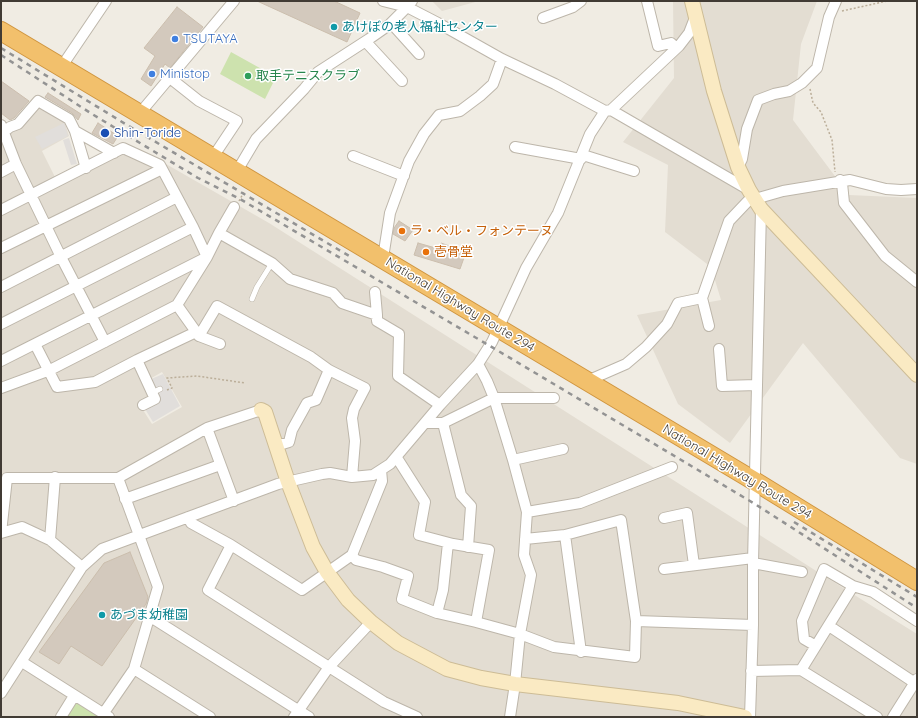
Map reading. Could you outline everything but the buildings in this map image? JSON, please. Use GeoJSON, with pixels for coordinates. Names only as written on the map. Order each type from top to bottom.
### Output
{"type":"FeatureCollection","features":[{"type":"Feature","properties":{"kind":"highway","name":"National Highway Route 294"},"geometry":{"type":"LineString","coordinates":[[1,31],[383,258],[587,382],[756,482],[917,581]]}},
{"type":"Feature","properties":{"kind":"street"},"geometry":{"type":"LineString","coordinates":[[62,66],[106,1]]}},
{"type":"Feature","properties":{"kind":"street"},"geometry":{"type":"LineString","coordinates":[[140,113],[234,1]]}},
{"type":"Feature","properties":{"kind":"street"},"geometry":{"type":"LineString","coordinates":[[383,1],[409,4],[438,23],[502,59],[608,111],[755,199]]}},
{"type":"Feature","properties":{"kind":"street"},"geometry":{"type":"LineString","coordinates":[[543,18],[573,7],[581,1]]}},
{"type":"Feature","properties":{"kind":"street"},"geometry":{"type":"LineString","coordinates":[[647,1],[658,46],[671,43],[676,48]]}},
{"type":"Feature","properties":{"kind":"street"},"geometry":{"type":"LineString","coordinates":[[738,166],[742,159],[747,129],[758,100],[774,94],[789,91],[802,84],[817,68],[831,13],[836,1]]}},
{"type":"Feature","properties":{"kind":"street"},"geometry":{"type":"LineString","coordinates":[[244,176],[256,139],[304,89],[318,72],[366,42],[391,23],[409,4]]}},
{"type":"Feature","properties":{"kind":"street"},"geometry":{"type":"LineString","coordinates":[[1,693],[82,567],[102,549],[138,534],[234,501],[278,484],[330,473],[352,477],[373,475],[397,458],[440,405],[478,364],[499,329],[526,268],[558,213],[582,157],[590,134],[608,111],[676,48],[689,33],[696,5]]}},
{"type":"Feature","properties":{"kind":"street"},"geometry":{"type":"LineString","coordinates":[[696,5],[714,91],[738,166],[755,199],[917,375]]}},
{"type":"Feature","properties":{"kind":"street"},"geometry":{"type":"LineString","coordinates":[[391,23],[420,54]]}},
{"type":"Feature","properties":{"kind":"street"},"geometry":{"type":"LineString","coordinates":[[366,42],[402,81]]}},
{"type":"Feature","properties":{"kind":"street"},"geometry":{"type":"LineString","coordinates":[[383,258],[390,213],[409,160],[416,147],[431,124],[439,115],[460,111],[493,84],[502,59]]}},
{"type":"Feature","properties":{"kind":"street"},"geometry":{"type":"LineString","coordinates":[[170,78],[199,101],[237,121],[213,157]]}},
{"type":"Feature","properties":{"kind":"street"},"geometry":{"type":"LineString","coordinates":[[86,168],[75,131],[69,119],[38,101],[18,124],[2,130],[16,164],[61,257],[105,342]]}},
{"type":"Feature","properties":{"kind":"street"},"geometry":{"type":"LineString","coordinates":[[75,131],[114,153]]}},
{"type":"Feature","properties":{"kind":"street"},"geometry":{"type":"LineString","coordinates":[[515,147],[582,157],[634,171]]}},
{"type":"Feature","properties":{"kind":"street"},"geometry":{"type":"LineString","coordinates":[[1,210],[32,196],[123,148],[160,165],[193,226],[207,257]]}},
{"type":"Feature","properties":{"kind":"street"},"geometry":{"type":"LineString","coordinates":[[353,156],[404,176]]}},
{"type":"Feature","properties":{"kind":"street"},"geometry":{"type":"LineString","coordinates":[[1,172],[16,164]]}},
{"type":"Feature","properties":{"kind":"street"},"geometry":{"type":"LineString","coordinates":[[1,248],[162,169]]}},
{"type":"Feature","properties":{"kind":"street"},"geometry":{"type":"LineString","coordinates":[[840,180],[842,183],[844,203],[885,256],[917,282]]}},
{"type":"Feature","properties":{"kind":"street"},"geometry":{"type":"LineString","coordinates":[[709,326],[702,298],[729,221],[748,201],[783,191],[827,184],[840,180],[850,180],[886,189],[917,189]]}},
{"type":"Feature","properties":{"kind":"street"},"geometry":{"type":"LineString","coordinates":[[896,190],[917,196]]}},
{"type":"Feature","properties":{"kind":"street"},"geometry":{"type":"LineString","coordinates":[[1,287],[177,197]]}},
{"type":"Feature","properties":{"kind":"street"},"geometry":{"type":"LineString","coordinates":[[750,717],[758,385],[755,199]]}},
{"type":"Feature","properties":{"kind":"street"},"geometry":{"type":"LineString","coordinates":[[1,388],[50,370],[177,305],[207,257],[234,208]]}},
{"type":"Feature","properties":{"kind":"street"},"geometry":{"type":"LineString","coordinates":[[1,324],[193,226]]}},
{"type":"Feature","properties":{"kind":"street"},"geometry":{"type":"LineString","coordinates":[[219,233],[272,263],[290,279],[334,293],[342,304],[378,315]]}},
{"type":"Feature","properties":{"kind":"street"},"geometry":{"type":"LineString","coordinates":[[1,361],[207,257]]}},
{"type":"Feature","properties":{"kind":"street"},"geometry":{"type":"LineString","coordinates":[[375,292],[378,315],[377,321],[399,334],[398,376],[440,405]]}},
{"type":"Feature","properties":{"kind":"street"},"geometry":{"type":"LineString","coordinates":[[587,382],[626,364],[641,351],[667,324],[678,303],[702,298]]}},
{"type":"Feature","properties":{"kind":"street"},"geometry":{"type":"LineString","coordinates":[[177,305],[197,334],[220,344]]}},
{"type":"Feature","properties":{"kind":"street"},"geometry":{"type":"LineString","coordinates":[[35,344],[50,370],[57,387],[95,382],[137,360],[197,334],[217,306],[311,357],[330,370],[365,388],[354,409],[352,418],[355,441],[352,477]]}},
{"type":"Feature","properties":{"kind":"street"},"geometry":{"type":"LineString","coordinates":[[719,349],[722,386],[758,385]]}},
{"type":"Feature","properties":{"kind":"street"},"geometry":{"type":"LineString","coordinates":[[137,360],[156,391],[155,399],[143,405]]}},
{"type":"Feature","properties":{"kind":"street"},"geometry":{"type":"LineString","coordinates":[[478,364],[494,398],[527,512],[524,555],[531,574],[520,634],[510,717]]}},
{"type":"Feature","properties":{"kind":"street"},"geometry":{"type":"LineString","coordinates":[[276,446],[289,442],[292,430],[307,403],[316,400],[330,370]]}},
{"type":"Feature","properties":{"kind":"street"},"geometry":{"type":"LineString","coordinates":[[426,423],[444,423],[494,398],[554,398]]}},
{"type":"Feature","properties":{"kind":"street"},"geometry":{"type":"LineString","coordinates":[[82,567],[50,540],[22,527],[1,533],[7,478],[118,478],[207,428],[262,410],[265,412],[288,482],[313,547],[328,572],[348,600],[371,622],[398,643],[447,669],[481,678],[515,684],[678,702],[745,717]]}},
{"type":"Feature","properties":{"kind":"street"},"geometry":{"type":"LineString","coordinates":[[444,423],[461,495],[471,506],[468,547]]}},
{"type":"Feature","properties":{"kind":"street"},"geometry":{"type":"LineString","coordinates":[[207,428],[234,501]]}},
{"type":"Feature","properties":{"kind":"street"},"geometry":{"type":"LineString","coordinates":[[513,460],[563,449]]}},
{"type":"Feature","properties":{"kind":"street"},"geometry":{"type":"LineString","coordinates":[[397,458],[425,502],[419,535],[448,543],[489,550],[476,622]]}},
{"type":"Feature","properties":{"kind":"street"},"geometry":{"type":"LineString","coordinates":[[125,499],[220,465]]}},
{"type":"Feature","properties":{"kind":"street"},"geometry":{"type":"LineString","coordinates":[[527,512],[580,503],[672,467]]}},
{"type":"Feature","properties":{"kind":"street"},"geometry":{"type":"LineString","coordinates":[[188,517],[191,523],[231,545],[302,590],[352,555],[382,482],[381,470]]}},
{"type":"Feature","properties":{"kind":"street"},"geometry":{"type":"LineString","coordinates":[[50,540],[55,477]]}},
{"type":"Feature","properties":{"kind":"street"},"geometry":{"type":"LineString","coordinates":[[22,662],[106,715],[134,669],[158,586],[118,478]]}},
{"type":"Feature","properties":{"kind":"street"},"geometry":{"type":"LineString","coordinates":[[664,518],[687,513],[694,565]]}},
{"type":"Feature","properties":{"kind":"street"},"geometry":{"type":"LineString","coordinates":[[352,555],[356,560],[408,576],[402,599],[437,613],[520,634],[554,647],[581,652],[635,657],[636,621],[621,520],[565,534],[525,539]]}},
{"type":"Feature","properties":{"kind":"street"},"geometry":{"type":"LineString","coordinates":[[565,534],[581,652]]}},
{"type":"Feature","properties":{"kind":"street"},"geometry":{"type":"LineString","coordinates":[[437,613],[443,590],[448,543]]}},
{"type":"Feature","properties":{"kind":"street"},"geometry":{"type":"LineString","coordinates":[[231,545],[208,590],[384,702],[417,717]]}},
{"type":"Feature","properties":{"kind":"street"},"geometry":{"type":"LineString","coordinates":[[664,569],[753,560],[802,572]]}},
{"type":"Feature","properties":{"kind":"street"},"geometry":{"type":"LineString","coordinates":[[816,646],[804,639],[802,621],[824,569],[853,586],[873,592],[917,621]]}},
{"type":"Feature","properties":{"kind":"street"},"geometry":{"type":"LineString","coordinates":[[802,670],[853,586]]}},
{"type":"Feature","properties":{"kind":"street"},"geometry":{"type":"LineString","coordinates":[[150,616],[296,714],[309,717]]}},
{"type":"Feature","properties":{"kind":"street"},"geometry":{"type":"LineString","coordinates":[[636,621],[753,625]]}},
{"type":"Feature","properties":{"kind":"street"},"geometry":{"type":"LineString","coordinates":[[296,714],[329,667],[371,622]]}},
{"type":"Feature","properties":{"kind":"street"},"geometry":{"type":"LineString","coordinates":[[829,626],[916,681],[893,717]]}},
{"type":"Feature","properties":{"kind":"street"},"geometry":{"type":"LineString","coordinates":[[134,669],[210,717]]}},
{"type":"Feature","properties":{"kind":"street"},"geometry":{"type":"LineString","coordinates":[[751,671],[802,670],[877,717]]}},
{"type":"Feature","properties":{"kind":"street"},"geometry":{"type":"LineString","coordinates":[[61,717],[74,696]]}},
{"type":"Feature","properties":{"kind":"lane"},"geometry":{"type":"LineString","coordinates":[[252,299],[257,287],[272,263]]}},
{"type":"Feature","properties":{"kind":"path"},"geometry":{"type":"LineString","coordinates":[[831,13],[887,1]]}},
{"type":"Feature","properties":{"kind":"path"},"geometry":{"type":"LineString","coordinates":[[807,78],[813,103],[821,112],[832,140],[835,171],[840,180]]}},
{"type":"Feature","properties":{"kind":"path"},"geometry":{"type":"LineString","coordinates":[[234,208],[244,176]]}},
{"type":"Feature","properties":{"kind":"path"},"geometry":{"type":"LineString","coordinates":[[167,390],[172,388],[167,378],[197,376],[245,383]]}},
{"type":"Feature","properties":{"kind":"shaded area"},"geometry":{"type":"Polygon","coordinates":[[[432,1],[479,1],[442,11],[432,1]]]}},
{"type":"Feature","properties":{"kind":"shaded area"},"geometry":{"type":"Polygon","coordinates":[[[673,1],[817,1],[801,44],[793,120],[849,195],[917,198],[917,464],[900,458],[803,343],[730,443],[678,404],[637,315],[721,300],[711,267],[665,232],[668,165],[623,142],[674,78],[673,1]]]}},
{"type":"Feature","properties":{"kind":"shaded area"},"geometry":{"type":"Polygon","coordinates":[[[40,107],[64,121],[69,136],[42,151],[59,185],[126,152],[155,167],[166,164],[269,223],[917,634],[917,717],[1,717],[1,140],[2,141],[40,107]],[[162,372],[148,380],[157,400],[143,410],[152,424],[182,407],[162,372]]]}},
{"type":"Feature","properties":{"kind":"shaded area"},"geometry":{"type":"Polygon","coordinates":[[[64,123],[68,136],[42,149],[35,137],[64,123]]]}},
{"type":"Feature","properties":{"kind":"shaded area"},"geometry":{"type":"Polygon","coordinates":[[[69,138],[77,164],[71,165],[63,140],[69,138]]]}},
{"type":"Feature","properties":{"kind":"shaded area"},"geometry":{"type":"Polygon","coordinates":[[[163,374],[180,406],[153,422],[145,409],[159,401],[149,380],[163,374]]]}},
{"type":"Feature","properties":{"kind":"green space","name":"取手テニスクラブ"},"geometry":{"type":"Polygon","coordinates":[[[231,52],[276,77],[265,99],[220,74],[231,52]]]}},
{"type":"Feature","properties":{"kind":"green space"},"geometry":{"type":"Polygon","coordinates":[[[78,702],[101,717],[64,717],[74,703],[78,702]]]}},
{"type":"Feature","properties":{"kind":"railway"},"geometry":{"type":"LineString","coordinates":[[1,48],[132,128],[351,257]]}},
{"type":"Feature","properties":{"kind":"railway"},"geometry":{"type":"LineString","coordinates":[[1,55],[92,114],[198,178],[240,199],[755,504],[917,608]]}},
{"type":"Feature","properties":{"kind":"railway"},"geometry":{"type":"LineString","coordinates":[[794,522],[917,597]]}},
{"type":"Feature","properties":{"kind":"place","name":"あけぼの老人福祉センター"},"geometry":{"type":"Point","coordinates":[334,27]}},
{"type":"Feature","properties":{"kind":"place","name":"TSUTAYA"},"geometry":{"type":"Point","coordinates":[175,39]}},
{"type":"Feature","properties":{"kind":"place","name":"Ministop"},"geometry":{"type":"Point","coordinates":[152,74]}},
{"type":"Feature","properties":{"kind":"place","name":"取手テニスクラブ"},"geometry":{"type":"Point","coordinates":[248,76]}},
{"type":"Feature","properties":{"kind":"place","name":"Shin-Toride"},"geometry":{"type":"Point","coordinates":[105,133]}},
{"type":"Feature","properties":{"kind":"place","name":"ラ・ベル・フォンテーヌ"},"geometry":{"type":"Point","coordinates":[402,231]}},
{"type":"Feature","properties":{"kind":"place","name":"壱骨堂"},"geometry":{"type":"Point","coordinates":[426,252]}},
{"type":"Feature","properties":{"kind":"place","name":"あづま幼稚園"},"geometry":{"type":"Point","coordinates":[102,615]}}]}
